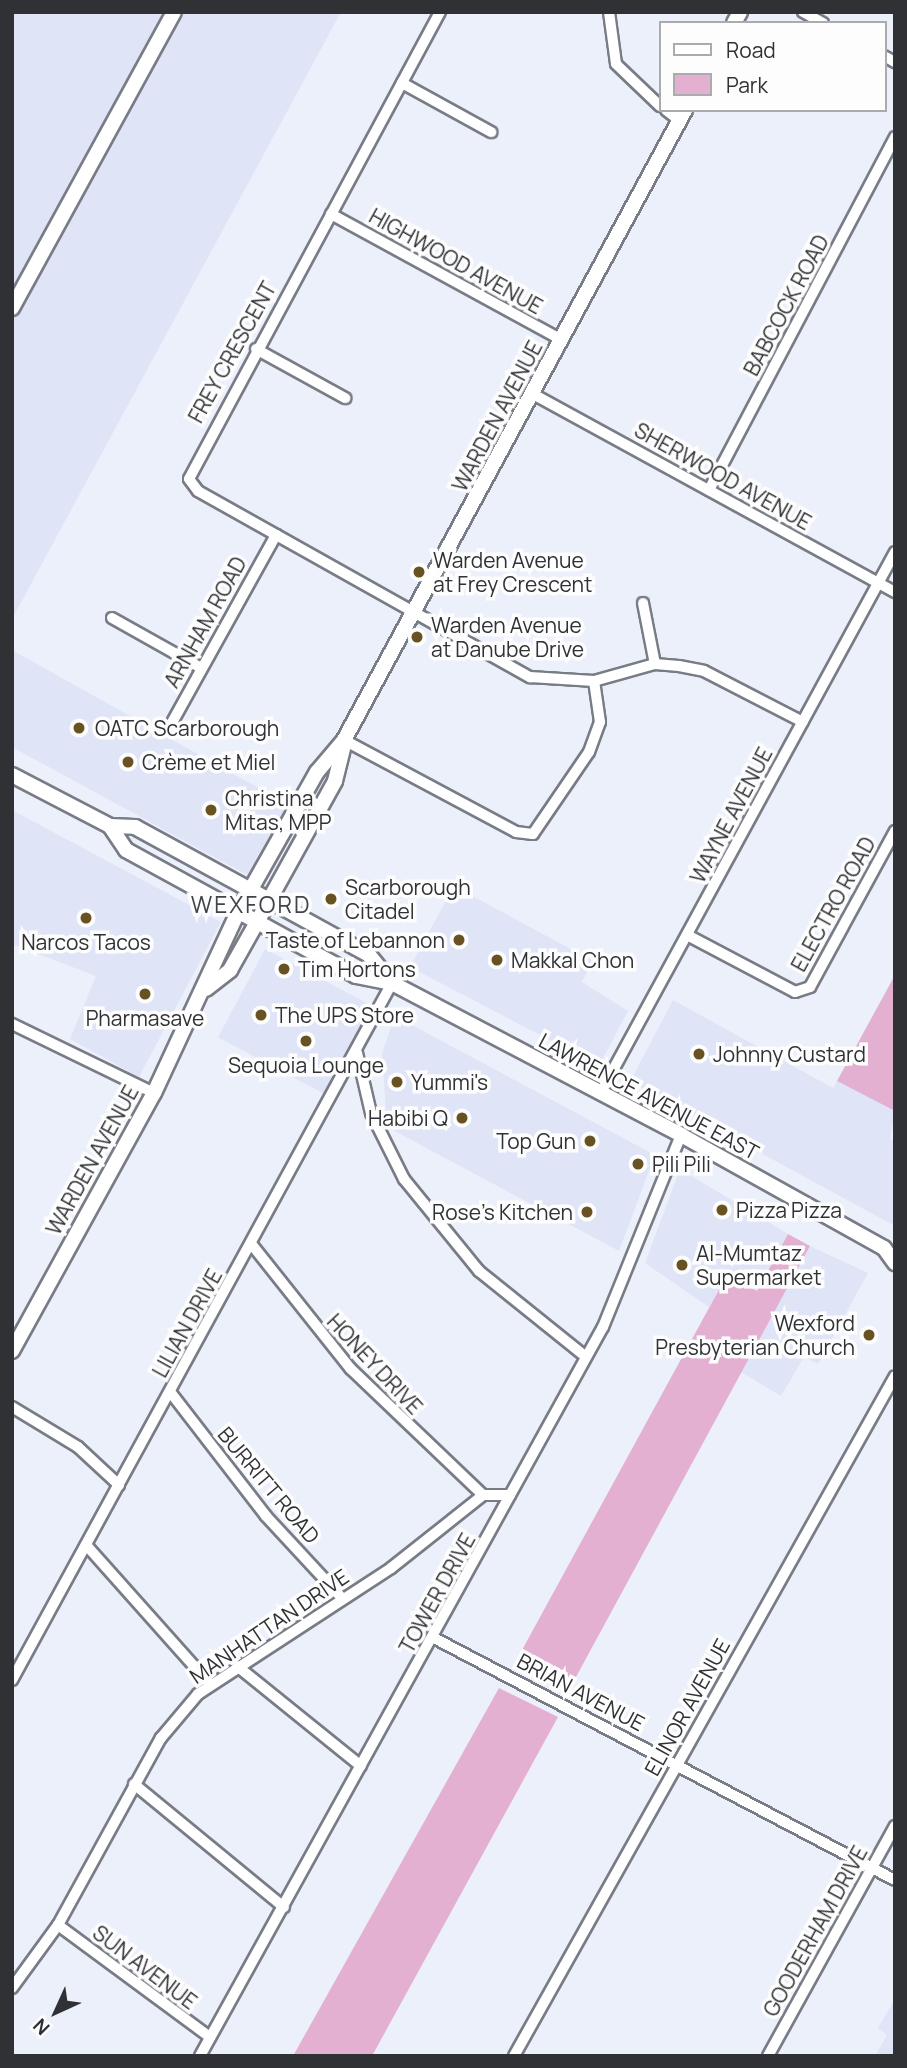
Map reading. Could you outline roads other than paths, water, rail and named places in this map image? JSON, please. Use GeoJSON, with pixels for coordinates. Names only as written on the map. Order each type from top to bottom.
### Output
{"type":"FeatureCollection","features":[{"type":"Feature","properties":{"kind":"main road"},"geometry":{"type":"LineString","coordinates":[[12,308],[174,12]]}},
{"type":"Feature","properties":{"kind":"main road","name":"WARDEN AVENUE"},"geometry":{"type":"LineString","coordinates":[[12,1350],[154,1093],[206,989],[238,912],[317,772],[344,740],[416,612],[682,115]]}},
{"type":"Feature","properties":{"kind":"main road","name":"WARDEN AVENUE"},"geometry":{"type":"LineString","coordinates":[[206,989],[230,970],[257,922],[335,781],[344,740]]}},
{"type":"Feature","properties":{"kind":"main road","name":"LAWRENCE AVENUE EAST"},"geometry":{"type":"LineString","coordinates":[[12,775],[110,826],[135,827],[251,890],[369,955],[392,983]]}},
{"type":"Feature","properties":{"kind":"main road","name":"LAWRENCE AVENUE EAST"},"geometry":{"type":"LineString","coordinates":[[110,826],[126,850],[356,976],[392,983],[681,1135],[889,1247],[895,1263]]}},
{"type":"Feature","properties":{"kind":"street","name":"FREY CRESCENT"},"geometry":{"type":"LineString","coordinates":[[440,12],[188,479],[198,491],[530,677],[594,681],[655,664]]}},
{"type":"Feature","properties":{"kind":"street"},"geometry":{"type":"LineString","coordinates":[[609,12],[616,64],[659,105]]}},
{"type":"Feature","properties":{"kind":"street"},"geometry":{"type":"LineString","coordinates":[[803,12],[819,21]]}},
{"type":"Feature","properties":{"kind":"street"},"geometry":{"type":"LineString","coordinates":[[402,83],[491,132]]}},
{"type":"Feature","properties":{"kind":"street","name":"BABCOCK ROAD"},"geometry":{"type":"LineString","coordinates":[[709,491],[895,137]]}},
{"type":"Feature","properties":{"kind":"street","name":"HIGHWOOD AVENUE"},"geometry":{"type":"LineString","coordinates":[[331,214],[562,340]]}},
{"type":"Feature","properties":{"kind":"street"},"geometry":{"type":"LineString","coordinates":[[256,349],[345,398]]}},
{"type":"Feature","properties":{"kind":"street","name":"SHERWOOD AVENUE"},"geometry":{"type":"LineString","coordinates":[[533,394],[895,592]]}},
{"type":"Feature","properties":{"kind":"street","name":"ARNHAM ROAD"},"geometry":{"type":"LineString","coordinates":[[169,728],[276,535]]}},
{"type":"Feature","properties":{"kind":"street","name":"WAYNE AVENUE"},"geometry":{"type":"LineString","coordinates":[[600,1094],[895,552]]}},
{"type":"Feature","properties":{"kind":"street"},"geometry":{"type":"LineString","coordinates":[[643,603],[655,664],[704,671],[803,722]]}},
{"type":"Feature","properties":{"kind":"street"},"geometry":{"type":"LineString","coordinates":[[112,618],[201,668]]}},
{"type":"Feature","properties":{"kind":"street"},"geometry":{"type":"LineString","coordinates":[[344,740],[516,832],[533,834],[589,752],[600,722],[594,681]]}},
{"type":"Feature","properties":{"kind":"street","name":"ELECTRO ROAD"},"geometry":{"type":"LineString","coordinates":[[688,936],[795,992],[810,987],[895,831]]}},
{"type":"Feature","properties":{"kind":"street","name":"LILIAN DRIVE"},"geometry":{"type":"LineString","coordinates":[[12,1680],[253,1246],[392,983]]}},
{"type":"Feature","properties":{"kind":"street"},"geometry":{"type":"LineString","coordinates":[[12,1024],[154,1093]]}},
{"type":"Feature","properties":{"kind":"street"},"geometry":{"type":"LineString","coordinates":[[356,1053],[381,1139],[410,1187],[479,1271],[586,1357]]}},
{"type":"Feature","properties":{"kind":"street","name":"TOWER DRIVE"},"geometry":{"type":"LineString","coordinates":[[200,2056],[434,1638],[586,1357],[681,1135]]}},
{"type":"Feature","properties":{"kind":"street","name":"HONEY DRIVE"},"geometry":{"type":"LineString","coordinates":[[253,1246],[351,1369],[483,1495]]}},
{"type":"Feature","properties":{"kind":"street","name":"ELINOR AVENUE"},"geometry":{"type":"LineString","coordinates":[[514,2056],[895,1376]]}},
{"type":"Feature","properties":{"kind":"street","name":"BURRITT ROAD"},"geometry":{"type":"LineString","coordinates":[[171,1393],[266,1516],[342,1598]]}},
{"type":"Feature","properties":{"kind":"street"},"geometry":{"type":"LineString","coordinates":[[12,1407],[78,1447],[119,1485]]}},
{"type":"Feature","properties":{"kind":"street"},"geometry":{"type":"LineString","coordinates":[[483,1495],[510,1495]]}},
{"type":"Feature","properties":{"kind":"street","name":"MANHATTAN DRIVE"},"geometry":{"type":"LineString","coordinates":[[12,1988],[58,1925],[134,1784],[171,1724],[209,1683],[342,1598],[483,1495]]}},
{"type":"Feature","properties":{"kind":"street"},"geometry":{"type":"LineString","coordinates":[[87,1546],[209,1683]]}},
{"type":"Feature","properties":{"kind":"street","name":"BRIAN AVENUE"},"geometry":{"type":"LineString","coordinates":[[434,1638],[895,1880]]}},
{"type":"Feature","properties":{"kind":"street"},"geometry":{"type":"LineString","coordinates":[[236,1666],[361,1766]]}},
{"type":"Feature","properties":{"kind":"street"},"geometry":{"type":"LineString","coordinates":[[134,1784],[284,1907]]}},
{"type":"Feature","properties":{"kind":"street","name":"GOODERHAM DRIVE"},"geometry":{"type":"LineString","coordinates":[[768,2056],[895,1826]]}},
{"type":"Feature","properties":{"kind":"street","name":"SUN AVENUE"},"geometry":{"type":"LineString","coordinates":[[58,1925],[211,2037]]}},
{"type":"Feature","properties":{"kind":"place","name":"Warden Avenue at Frey Crescent"},"geometry":{"type":"Point","coordinates":[419,572]}},
{"type":"Feature","properties":{"kind":"place","name":"Warden Avenue at Danube Drive"},"geometry":{"type":"Point","coordinates":[417,637]}},
{"type":"Feature","properties":{"kind":"place","name":"OATC Scarborough"},"geometry":{"type":"Point","coordinates":[79,728]}},
{"type":"Feature","properties":{"kind":"place","name":"Crème et Miel"},"geometry":{"type":"Point","coordinates":[128,762]}},
{"type":"Feature","properties":{"kind":"place","name":"Christina Mitas, MPP"},"geometry":{"type":"Point","coordinates":[211,810]}},
{"type":"Feature","properties":{"kind":"place","name":"Scarborough Citadel"},"geometry":{"type":"Point","coordinates":[331,899]}},
{"type":"Feature","properties":{"kind":"place","name":"Narcos Tacos"},"geometry":{"type":"Point","coordinates":[86,918]}},
{"type":"Feature","properties":{"kind":"place","name":"Taste of Lebannon"},"geometry":{"type":"Point","coordinates":[459,940]}},
{"type":"Feature","properties":{"kind":"place","name":"Makkal Chon"},"geometry":{"type":"Point","coordinates":[497,960]}},
{"type":"Feature","properties":{"kind":"place","name":"Tim Hortons"},"geometry":{"type":"Point","coordinates":[284,969]}},
{"type":"Feature","properties":{"kind":"place","name":"Pharmasave"},"geometry":{"type":"Point","coordinates":[145,994]}},
{"type":"Feature","properties":{"kind":"place","name":"The UPS Store"},"geometry":{"type":"Point","coordinates":[261,1015]}},
{"type":"Feature","properties":{"kind":"place","name":"Sequoia Lounge"},"geometry":{"type":"Point","coordinates":[306,1041]}},
{"type":"Feature","properties":{"kind":"place","name":"Johnny Custard"},"geometry":{"type":"Point","coordinates":[699,1054]}},
{"type":"Feature","properties":{"kind":"place","name":"Yummi's"},"geometry":{"type":"Point","coordinates":[397,1082]}},
{"type":"Feature","properties":{"kind":"place","name":"Habibi Q"},"geometry":{"type":"Point","coordinates":[462,1118]}},
{"type":"Feature","properties":{"kind":"place","name":"Top Gun"},"geometry":{"type":"Point","coordinates":[590,1141]}},
{"type":"Feature","properties":{"kind":"place","name":"Pili Pili"},"geometry":{"type":"Point","coordinates":[638,1164]}},
{"type":"Feature","properties":{"kind":"place","name":"Pizza Pizza"},"geometry":{"type":"Point","coordinates":[722,1210]}},
{"type":"Feature","properties":{"kind":"place","name":"Rose's Kitchen"},"geometry":{"type":"Point","coordinates":[587,1212]}},
{"type":"Feature","properties":{"kind":"place","name":"Al-Mumtaz Supermarket"},"geometry":{"type":"Point","coordinates":[682,1265]}},
{"type":"Feature","properties":{"kind":"place","name":"Wexford Presbyterian Church"},"geometry":{"type":"Point","coordinates":[869,1335]}},
{"type":"Feature","properties":{"kind":"district","name":"WEXFORD"},"geometry":{"type":"Point","coordinates":[251,904]}}]}
